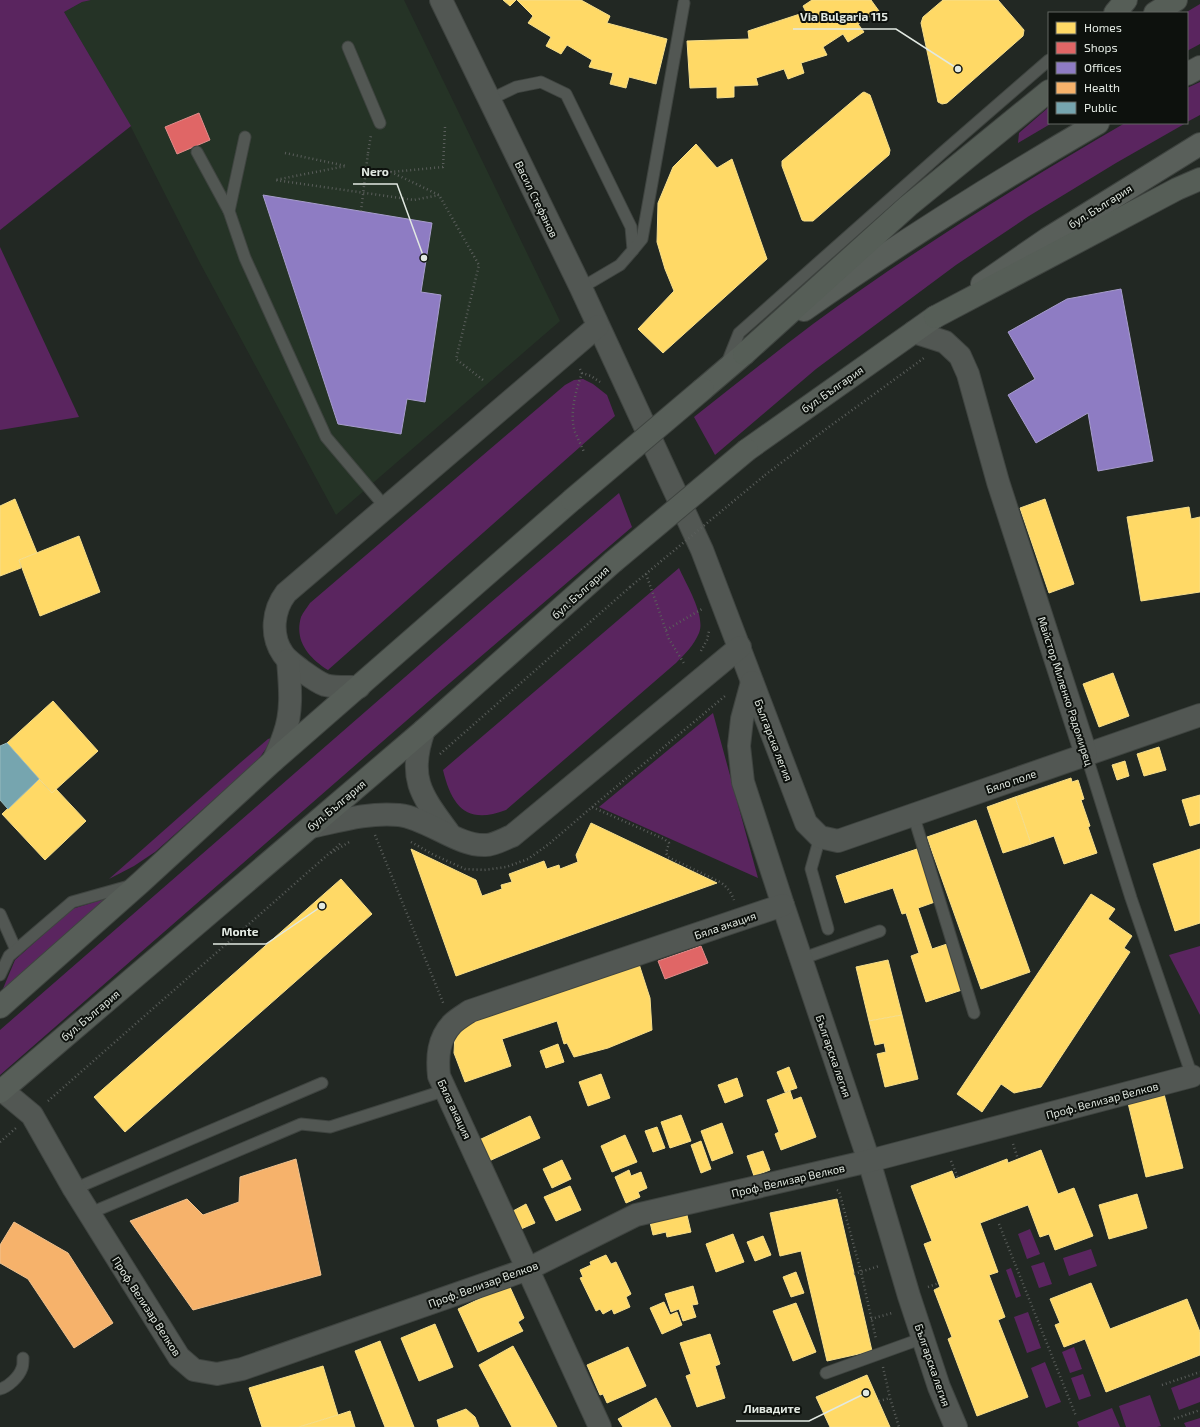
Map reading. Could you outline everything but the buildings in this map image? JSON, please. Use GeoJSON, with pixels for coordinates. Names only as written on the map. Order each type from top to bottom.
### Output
{"type":"FeatureCollection","features":[{"type":"Feature","properties":{"kind":"highway"},"geometry":{"type":"LineString","coordinates":[[1116,12],[1126,0]]}},
{"type":"Feature","properties":{"kind":"highway"},"geometry":{"type":"LineString","coordinates":[[1157,12],[1176,0]]}},
{"type":"Feature","properties":{"kind":"highway"},"geometry":{"type":"LineString","coordinates":[[744,354],[908,206],[1048,92]]}},
{"type":"Feature","properties":{"kind":"highway"},"geometry":{"type":"LineString","coordinates":[[935,316],[1176,189],[1200,179]]}},
{"type":"Feature","properties":{"kind":"highway"},"geometry":{"type":"LineString","coordinates":[[1176,189],[1200,185]]}},
{"type":"Feature","properties":{"kind":"main road"},"geometry":{"type":"LineString","coordinates":[[1188,73],[1200,67]]}},
{"type":"Feature","properties":{"kind":"main road"},"geometry":{"type":"LineString","coordinates":[[0,1007],[140,883],[273,761],[572,500],[744,354],[805,309],[875,261],[977,196],[1096,124]]}},
{"type":"Feature","properties":{"kind":"main road","name":"бул. България"},"geometry":{"type":"LineString","coordinates":[[1,1091],[424,730],[613,562],[746,450],[935,316],[1047,239],[1200,144]]}},
{"type":"Feature","properties":{"kind":"street","name":"Васил Стефанов"},"geometry":{"type":"LineString","coordinates":[[441,0],[581,288],[632,399],[692,550]]}},
{"type":"Feature","properties":{"kind":"street"},"geometry":{"type":"LineString","coordinates":[[359,687],[337,688],[323,684],[305,674],[288,660],[278,645],[274,630],[276,611],[279,602],[286,593],[598,326]]}},
{"type":"Feature","properties":{"kind":"street","name":"Майстор Миленко Радомирец"},"geometry":{"type":"LineString","coordinates":[[914,332],[945,342],[960,356],[968,374],[998,482],[1086,754]]}},
{"type":"Feature","properties":{"kind":"street","name":"Българска легия"},"geometry":{"type":"LineString","coordinates":[[692,550],[740,647],[806,823],[820,837]]}},
{"type":"Feature","properties":{"kind":"street"},"geometry":{"type":"LineString","coordinates":[[310,827],[374,815],[400,816],[424,823],[450,836],[472,844],[486,845],[512,836],[740,647]]}},
{"type":"Feature","properties":{"kind":"street"},"geometry":{"type":"LineString","coordinates":[[273,761],[285,734],[290,711],[291,689],[288,660]]}},
{"type":"Feature","properties":{"kind":"street","name":"Българска легия"},"geometry":{"type":"LineString","coordinates":[[752,682],[742,719],[739,746],[743,782],[869,1161],[909,1296],[939,1387],[956,1427]]}},
{"type":"Feature","properties":{"kind":"street","name":"Бяло поле"},"geometry":{"type":"LineString","coordinates":[[820,837],[838,840],[1200,715]]}},
{"type":"Feature","properties":{"kind":"street"},"geometry":{"type":"LineString","coordinates":[[424,730],[418,748],[416,775],[422,794],[450,836]]}},
{"type":"Feature","properties":{"kind":"street","name":"Бяла акация"},"geometry":{"type":"LineString","coordinates":[[600,1427],[439,1076],[437,1060],[441,1040],[452,1024],[470,1011],[783,905]]}},
{"type":"Feature","properties":{"kind":"street","name":"Проф. Велизар Велков"},"geometry":{"type":"LineString","coordinates":[[1,1091],[32,1115],[88,1214],[179,1357],[194,1370],[217,1374],[242,1369],[528,1269],[636,1215],[869,1161],[1192,1076]]}},
{"type":"Feature","properties":{"kind":"lane"},"geometry":{"type":"LineString","coordinates":[[1104,12],[1118,0]]}},
{"type":"Feature","properties":{"kind":"lane"},"geometry":{"type":"LineString","coordinates":[[581,288],[620,265],[642,239],[684,3]]}},
{"type":"Feature","properties":{"kind":"lane"},"geometry":{"type":"LineString","coordinates":[[348,47],[380,123]]}},
{"type":"Feature","properties":{"kind":"lane"},"geometry":{"type":"LineString","coordinates":[[723,371],[739,333],[942,152],[1048,61]]}},
{"type":"Feature","properties":{"kind":"lane"},"geometry":{"type":"LineString","coordinates":[[490,100],[516,87],[541,82],[566,94],[631,227],[633,250]]}},
{"type":"Feature","properties":{"kind":"lane"},"geometry":{"type":"LineString","coordinates":[[229,210],[245,137]]}},
{"type":"Feature","properties":{"kind":"lane"},"geometry":{"type":"LineString","coordinates":[[197,152],[229,210],[245,258],[326,437],[386,508]]}},
{"type":"Feature","properties":{"kind":"lane","name":"Майстор Миленко Радомирец"},"geometry":{"type":"LineString","coordinates":[[1086,754],[1131,898],[1192,1076]]}},
{"type":"Feature","properties":{"kind":"lane"},"geometry":{"type":"LineString","coordinates":[[913,814],[974,1013]]}},
{"type":"Feature","properties":{"kind":"lane"},"geometry":{"type":"LineString","coordinates":[[820,837],[811,869],[828,929]]}},
{"type":"Feature","properties":{"kind":"lane"},"geometry":{"type":"LineString","coordinates":[[0,974],[9,956],[72,902],[140,883]]}},
{"type":"Feature","properties":{"kind":"lane"},"geometry":{"type":"LineString","coordinates":[[0,914],[16,950]]}},
{"type":"Feature","properties":{"kind":"lane"},"geometry":{"type":"LineString","coordinates":[[801,959],[880,931]]}},
{"type":"Feature","properties":{"kind":"lane"},"geometry":{"type":"LineString","coordinates":[[74,1189],[322,1083]]}},
{"type":"Feature","properties":{"kind":"lane"},"geometry":{"type":"LineString","coordinates":[[88,1214],[301,1124],[330,1127],[446,1090]]}},
{"type":"Feature","properties":{"kind":"lane"},"geometry":{"type":"LineString","coordinates":[[826,1373],[923,1338]]}},
{"type":"Feature","properties":{"kind":"lane"},"geometry":{"type":"LineString","coordinates":[[0,1388],[3,1388],[15,1379],[23,1368],[23,1358]]}},
{"type":"Feature","properties":{"kind":"path"},"geometry":{"type":"LineString","coordinates":[[445,127],[443,167],[391,172],[439,194],[480,265],[456,359],[483,380]]}},
{"type":"Feature","properties":{"kind":"path"},"geometry":{"type":"LineString","coordinates":[[361,211],[371,130]]}},
{"type":"Feature","properties":{"kind":"path"},"geometry":{"type":"LineString","coordinates":[[285,154],[346,166],[276,180],[414,200],[439,194]]}},
{"type":"Feature","properties":{"kind":"path"},"geometry":{"type":"LineString","coordinates":[[437,757],[630,587],[765,475],[826,428],[896,379],[945,342]]}},
{"type":"Feature","properties":{"kind":"path"},"geometry":{"type":"LineString","coordinates":[[569,351],[582,373],[591,376],[603,384]]}},
{"type":"Feature","properties":{"kind":"path"},"geometry":{"type":"LineString","coordinates":[[582,373],[577,386],[574,419],[575,431],[584,452]]}},
{"type":"Feature","properties":{"kind":"path"},"geometry":{"type":"LineString","coordinates":[[680,543],[692,550]]}},
{"type":"Feature","properties":{"kind":"path"},"geometry":{"type":"LineString","coordinates":[[646,574],[669,639],[687,668]]}},
{"type":"Feature","properties":{"kind":"path"},"geometry":{"type":"LineString","coordinates":[[666,630],[707,606]]}},
{"type":"Feature","properties":{"kind":"path"},"geometry":{"type":"LineString","coordinates":[[699,654],[707,640],[709,628]]}},
{"type":"Feature","properties":{"kind":"path"},"geometry":{"type":"LineString","coordinates":[[408,840],[434,855],[465,869],[484,870],[506,867],[528,859],[549,844],[727,694]]}},
{"type":"Feature","properties":{"kind":"path"},"geometry":{"type":"LineString","coordinates":[[592,807],[664,839],[669,843],[666,853],[668,857],[720,882],[727,887],[742,919]]}},
{"type":"Feature","properties":{"kind":"path"},"geometry":{"type":"LineString","coordinates":[[374,832],[452,1024]]}},
{"type":"Feature","properties":{"kind":"path"},"geometry":{"type":"LineString","coordinates":[[326,857],[354,839]]}},
{"type":"Feature","properties":{"kind":"path"},"geometry":{"type":"LineString","coordinates":[[0,1142],[342,842]]}},
{"type":"Feature","properties":{"kind":"path"},"geometry":{"type":"LineString","coordinates":[[1015,1148],[1018,1159]]}},
{"type":"Feature","properties":{"kind":"path"},"geometry":{"type":"LineString","coordinates":[[844,1209],[861,1272],[890,1398],[899,1427]]}},
{"type":"Feature","properties":{"kind":"path"},"geometry":{"type":"LineString","coordinates":[[999,1224],[1076,1416]]}},
{"type":"Feature","properties":{"kind":"path"},"geometry":{"type":"LineString","coordinates":[[933,1286],[939,1283]]}},
{"type":"Feature","properties":{"kind":"path"},"geometry":{"type":"LineString","coordinates":[[1162,1385],[1200,1372]]}},
{"type":"Feature","properties":{"kind":"path"},"geometry":{"type":"LineString","coordinates":[[879,1401],[890,1398]]}},
{"type":"Feature","properties":{"kind":"path"},"geometry":{"type":"LineString","coordinates":[[1174,1419],[1200,1410]]}},
{"type":"Feature","properties":{"kind":"shaded area"},"geometry":{"type":"Polygon","coordinates":[[[0,0],[91,0],[82,2],[64,12],[131,126],[0,230],[0,0]]]}},
{"type":"Feature","properties":{"kind":"shaded area"},"geometry":{"type":"Polygon","coordinates":[[[91,0],[404,0],[560,321],[336,515],[200,263],[131,127],[64,12],[82,2],[91,0]]]}},
{"type":"Feature","properties":{"kind":"shaded area"},"geometry":{"type":"Polygon","coordinates":[[[1200,4],[1200,44],[1188,50],[1188,12],[1187,12],[1200,4]]]}},
{"type":"Feature","properties":{"kind":"shaded area"},"geometry":{"type":"Polygon","coordinates":[[[1200,82],[1200,115],[1188,121],[1188,88],[1200,82]]]}},
{"type":"Feature","properties":{"kind":"shaded area"},"geometry":{"type":"Polygon","coordinates":[[[1048,108],[1048,124],[1050,124],[1018,143],[1019,133],[1048,108]]]}},
{"type":"Feature","properties":{"kind":"shaded area"},"geometry":{"type":"Polygon","coordinates":[[[1123,124],[1184,124],[1116,163],[1029,216],[956,265],[816,369],[715,455],[694,417],[813,324],[851,297],[966,219],[1123,124]]]}},
{"type":"Feature","properties":{"kind":"shaded area"},"geometry":{"type":"Polygon","coordinates":[[[0,247],[79,417],[0,430],[0,247]]]}},
{"type":"Feature","properties":{"kind":"shaded area"},"geometry":{"type":"Polygon","coordinates":[[[583,379],[593,384],[607,395],[615,416],[328,670],[315,660],[309,654],[301,641],[299,626],[301,617],[310,603],[565,385],[574,380],[583,379]]]}},
{"type":"Feature","properties":{"kind":"shaded area"},"geometry":{"type":"Polygon","coordinates":[[[619,493],[632,527],[437,694],[0,1075],[0,1030],[490,603],[619,493]]]}},
{"type":"Feature","properties":{"kind":"shaded area"},"geometry":{"type":"Polygon","coordinates":[[[679,568],[698,609],[700,618],[699,633],[686,653],[506,810],[481,815],[471,814],[463,810],[451,794],[443,770],[679,568]]]}},
{"type":"Feature","properties":{"kind":"shaded area"},"geometry":{"type":"Polygon","coordinates":[[[713,713],[758,878],[599,807],[713,713]]]}},
{"type":"Feature","properties":{"kind":"shaded area"},"geometry":{"type":"Polygon","coordinates":[[[274,737],[258,760],[155,852],[134,866],[109,879],[240,763],[268,739],[274,737]]]}},
{"type":"Feature","properties":{"kind":"shaded area"},"geometry":{"type":"Polygon","coordinates":[[[108,898],[2,991],[15,960],[72,909],[108,898]]]}},
{"type":"Feature","properties":{"kind":"shaded area"},"geometry":{"type":"Polygon","coordinates":[[[1200,946],[1200,1015],[1169,955],[1200,946]]]}},
{"type":"Feature","properties":{"kind":"shaded area"},"geometry":{"type":"Polygon","coordinates":[[[1030,1229],[1040,1254],[1027,1259],[1018,1234],[1030,1229]]]}},
{"type":"Feature","properties":{"kind":"shaded area"},"geometry":{"type":"Polygon","coordinates":[[[1091,1249],[1097,1266],[1069,1276],[1063,1258],[1091,1249]]]}},
{"type":"Feature","properties":{"kind":"shaded area"},"geometry":{"type":"Polygon","coordinates":[[[1044,1262],[1052,1284],[1039,1288],[1031,1266],[1044,1262]]]}},
{"type":"Feature","properties":{"kind":"shaded area"},"geometry":{"type":"Polygon","coordinates":[[[1011,1268],[1021,1296],[1016,1298],[1006,1270],[1011,1268]]]}},
{"type":"Feature","properties":{"kind":"shaded area"},"geometry":{"type":"Polygon","coordinates":[[[1028,1312],[1041,1348],[1027,1353],[1014,1317],[1028,1312]]]}},
{"type":"Feature","properties":{"kind":"shaded area"},"geometry":{"type":"Polygon","coordinates":[[[1074,1347],[1082,1369],[1070,1373],[1062,1352],[1074,1347]]]}},
{"type":"Feature","properties":{"kind":"shaded area"},"geometry":{"type":"Polygon","coordinates":[[[1045,1362],[1061,1402],[1046,1408],[1031,1368],[1045,1362]]]}},
{"type":"Feature","properties":{"kind":"shaded area"},"geometry":{"type":"Polygon","coordinates":[[[1083,1374],[1091,1396],[1079,1400],[1071,1378],[1083,1374]]]}},
{"type":"Feature","properties":{"kind":"shaded area"},"geometry":{"type":"Polygon","coordinates":[[[1200,1377],[1200,1402],[1179,1410],[1171,1388],[1200,1377]]]}},
{"type":"Feature","properties":{"kind":"shaded area"},"geometry":{"type":"Polygon","coordinates":[[[1150,1395],[1161,1426],[1126,1427],[1119,1406],[1150,1395]]]}},
{"type":"Feature","properties":{"kind":"shaded area"},"geometry":{"type":"Polygon","coordinates":[[[1112,1408],[1120,1427],[1079,1427],[1077,1422],[1112,1408]]]}},
{"type":"Feature","properties":{"kind":"shaded area"},"geometry":{"type":"Polygon","coordinates":[[[1200,1418],[1200,1427],[1186,1427],[1184,1423],[1200,1418]]]}},
{"type":"Feature","properties":{"kind":"place","name":"Via Bulgaria 115"},"geometry":{"type":"Point","coordinates":[958,69]}},
{"type":"Feature","properties":{"kind":"place","name":"Nero"},"geometry":{"type":"Point","coordinates":[424,258]}},
{"type":"Feature","properties":{"kind":"place","name":"Monte"},"geometry":{"type":"Point","coordinates":[322,906]}},
{"type":"Feature","properties":{"kind":"place","name":"Ливадите"},"geometry":{"type":"Point","coordinates":[866,1393]}}]}
